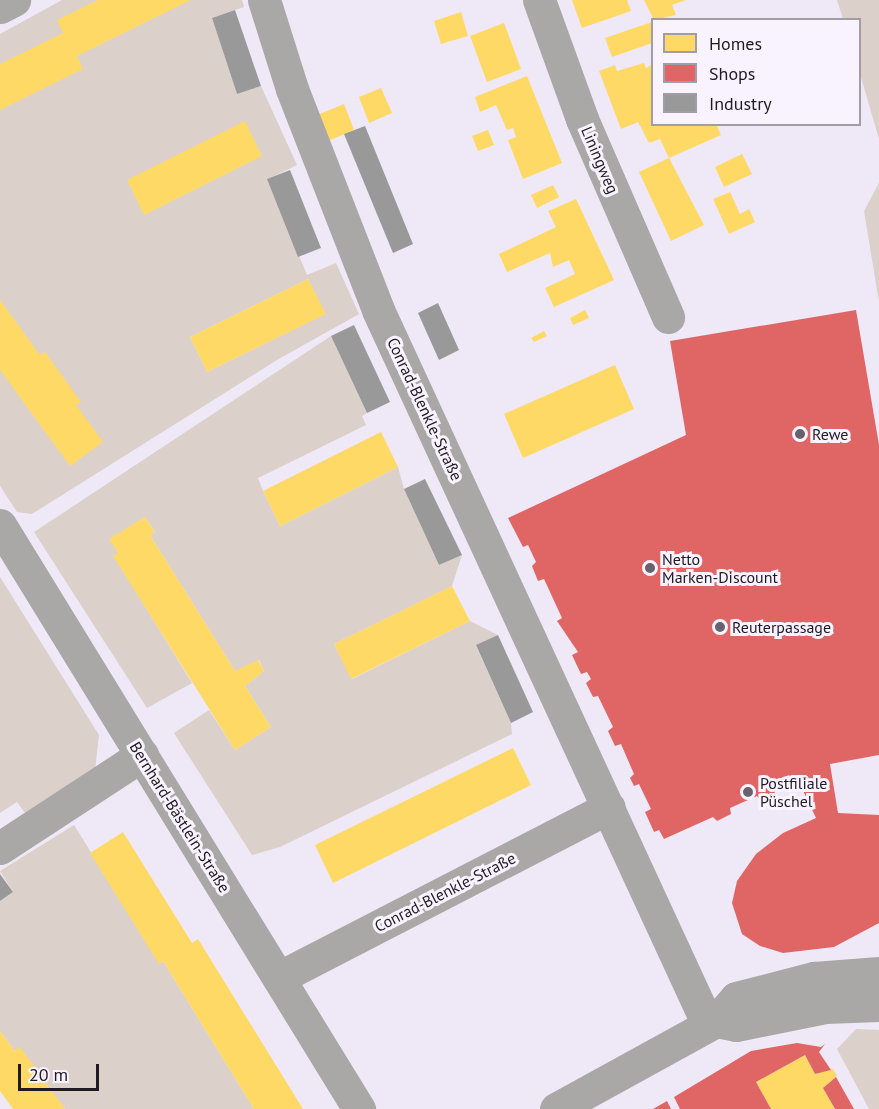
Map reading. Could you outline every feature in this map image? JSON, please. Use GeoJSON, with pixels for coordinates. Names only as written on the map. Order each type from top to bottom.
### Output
{"type":"FeatureCollection","features":[{"type":"Feature","properties":{"kind":"street"},"geometry":{"type":"LineString","coordinates":[[0,8],[14,0]]}},
{"type":"Feature","properties":{"kind":"street","name":"Conrad-Blenkle-Straße"},"geometry":{"type":"LineString","coordinates":[[264,0],[292,89],[378,309],[712,1023]]}},
{"type":"Feature","properties":{"kind":"street","name":"Liningweg"},"geometry":{"type":"LineString","coordinates":[[539,0],[582,119],[668,317]]}},
{"type":"Feature","properties":{"kind":"street","name":"Bernhard-Bästlein-Straße"},"geometry":{"type":"LineString","coordinates":[[3,535],[280,977],[358,1109]]}},
{"type":"Feature","properties":{"kind":"street"},"geometry":{"type":"LineString","coordinates":[[0,848],[142,755]]}},
{"type":"Feature","properties":{"kind":"street","name":"Conrad-Blenkle-Straße"},"geometry":{"type":"LineString","coordinates":[[280,977],[609,807]]}},
{"type":"Feature","properties":{"kind":"street"},"geometry":{"type":"LineString","coordinates":[[556,1109],[712,1023],[736,998],[814,978],[879,973]]}},
{"type":"Feature","properties":{"kind":"street"},"geometry":{"type":"LineString","coordinates":[[712,1023],[736,1025],[825,1007],[879,1005]]}},
{"type":"Feature","properties":{"kind":"shaded area"},"geometry":{"type":"Polygon","coordinates":[[[62,0],[242,0],[244,7],[212,18],[237,94],[261,86],[297,165],[268,179],[307,275],[336,263],[359,314],[277,360],[32,514],[17,512],[0,486],[0,34],[62,0]],[[308,279],[190,337],[207,372],[325,314],[308,279]]]}},
{"type":"Feature","properties":{"kind":"shaded area"},"geometry":{"type":"Polygon","coordinates":[[[837,0],[879,0],[879,139],[861,77],[861,18],[843,18],[837,0]]]}},
{"type":"Feature","properties":{"kind":"shaded area"},"geometry":{"type":"Polygon","coordinates":[[[879,183],[879,302],[864,211],[879,183]]]}},
{"type":"Feature","properties":{"kind":"shaded area"},"geometry":{"type":"Polygon","coordinates":[[[331,336],[367,413],[362,416],[366,425],[258,478],[263,491],[280,526],[398,467],[404,489],[439,565],[462,555],[452,586],[334,644],[352,679],[470,621],[498,635],[476,646],[511,723],[512,734],[280,847],[252,855],[174,733],[209,710],[235,750],[271,727],[245,686],[264,671],[259,660],[235,671],[150,535],[155,532],[145,517],[110,539],[118,553],[114,556],[192,683],[147,708],[34,532],[331,336]]]}},
{"type":"Feature","properties":{"kind":"shaded area"},"geometry":{"type":"Polygon","coordinates":[[[0,577],[99,735],[95,770],[25,813],[17,802],[0,813],[0,577]]]}},
{"type":"Feature","properties":{"kind":"shaded area"},"geometry":{"type":"Polygon","coordinates":[[[74,825],[160,963],[163,961],[254,1109],[65,1109],[19,1048],[15,1051],[0,1031],[0,901],[13,892],[0,871],[74,825]]]}},
{"type":"Feature","properties":{"kind":"shaded area"},"geometry":{"type":"Polygon","coordinates":[[[856,1029],[879,1030],[879,1109],[869,1109],[837,1049],[856,1029]]]}},
{"type":"Feature","properties":{"kind":"building: Homes"},"geometry":{"type":"Polygon","coordinates":[[[98,0],[191,0],[77,56],[83,69],[0,110],[0,64],[63,33],[57,20],[98,0]]]}},
{"type":"Feature","properties":{"kind":"building: Homes"},"geometry":{"type":"Polygon","coordinates":[[[572,0],[627,0],[631,11],[582,28],[572,0]]]}},
{"type":"Feature","properties":{"kind":"building: Homes"},"geometry":{"type":"Polygon","coordinates":[[[644,0],[686,0],[672,5],[676,15],[653,18],[644,0]]]}},
{"type":"Feature","properties":{"kind":"building: Homes"},"geometry":{"type":"Polygon","coordinates":[[[461,12],[468,36],[441,44],[434,21],[461,12]]]}},
{"type":"Feature","properties":{"kind":"building: Homes"},"geometry":{"type":"Polygon","coordinates":[[[651,22],[651,43],[612,57],[605,38],[651,22]]]}},
{"type":"Feature","properties":{"kind":"building: Homes"},"geometry":{"type":"Polygon","coordinates":[[[504,23],[521,69],[487,82],[470,36],[504,23]]]}},
{"type":"Feature","properties":{"kind":"building: Homes"},"geometry":{"type":"Polygon","coordinates":[[[644,63],[646,68],[651,66],[651,126],[717,126],[721,135],[669,158],[660,139],[649,143],[638,122],[621,129],[599,71],[615,65],[617,71],[644,63]]]}},
{"type":"Feature","properties":{"kind":"building: Homes"},"geometry":{"type":"Polygon","coordinates":[[[527,76],[562,163],[523,179],[508,140],[516,137],[513,128],[507,130],[496,105],[480,112],[475,97],[527,76]]]}},
{"type":"Feature","properties":{"kind":"building: Homes"},"geometry":{"type":"Polygon","coordinates":[[[381,88],[392,113],[369,123],[359,97],[381,88]]]}},
{"type":"Feature","properties":{"kind":"building: Homes"},"geometry":{"type":"Polygon","coordinates":[[[344,104],[354,130],[328,141],[317,115],[344,104]]]}},
{"type":"Feature","properties":{"kind":"building: Homes"},"geometry":{"type":"Polygon","coordinates":[[[245,121],[262,156],[144,215],[127,180],[245,121]]]}},
{"type":"Feature","properties":{"kind":"building: Homes"},"geometry":{"type":"Polygon","coordinates":[[[488,130],[494,145],[478,151],[472,136],[488,130]]]}},
{"type":"Feature","properties":{"kind":"building: Homes"},"geometry":{"type":"Polygon","coordinates":[[[742,154],[752,174],[724,187],[715,167],[742,154]]]}},
{"type":"Feature","properties":{"kind":"building: Homes"},"geometry":{"type":"Polygon","coordinates":[[[669,158],[704,225],[671,241],[639,172],[669,158]]]}},
{"type":"Feature","properties":{"kind":"building: Homes"},"geometry":{"type":"Polygon","coordinates":[[[553,185],[559,197],[537,208],[531,195],[553,185]]]}},
{"type":"Feature","properties":{"kind":"building: Homes"},"geometry":{"type":"Polygon","coordinates":[[[730,192],[740,214],[749,209],[755,222],[729,234],[713,199],[730,192]]]}},
{"type":"Feature","properties":{"kind":"building: Homes"},"geometry":{"type":"Polygon","coordinates":[[[576,199],[614,280],[554,307],[545,288],[575,274],[569,260],[553,267],[550,253],[507,272],[499,254],[556,227],[548,211],[576,199]]]}},
{"type":"Feature","properties":{"kind":"building: Homes"},"geometry":{"type":"Polygon","coordinates":[[[308,279],[326,314],[207,372],[190,337],[308,279]]]}},
{"type":"Feature","properties":{"kind":"building: Homes"},"geometry":{"type":"Polygon","coordinates":[[[0,300],[40,355],[45,352],[81,402],[76,405],[103,442],[70,466],[0,370],[0,300]]]}},
{"type":"Feature","properties":{"kind":"building: Homes"},"geometry":{"type":"Polygon","coordinates":[[[585,310],[589,318],[573,325],[570,318],[585,310]]]}},
{"type":"Feature","properties":{"kind":"building: Homes"},"geometry":{"type":"Polygon","coordinates":[[[544,331],[547,336],[534,342],[531,338],[544,331]]]}},
{"type":"Feature","properties":{"kind":"building: Homes"},"geometry":{"type":"Polygon","coordinates":[[[615,365],[634,409],[523,458],[504,414],[615,365]]]}},
{"type":"Feature","properties":{"kind":"building: Homes"},"geometry":{"type":"Polygon","coordinates":[[[381,432],[398,467],[280,526],[263,491],[381,432]]]}},
{"type":"Feature","properties":{"kind":"building: Homes"},"geometry":{"type":"Polygon","coordinates":[[[145,517],[155,532],[150,535],[235,671],[258,660],[264,671],[245,686],[271,727],[235,750],[113,556],[118,553],[109,539],[145,517]]]}},
{"type":"Feature","properties":{"kind":"building: Homes"},"geometry":{"type":"Polygon","coordinates":[[[452,586],[470,621],[351,679],[334,644],[452,586]]]}},
{"type":"Feature","properties":{"kind":"building: Homes"},"geometry":{"type":"Polygon","coordinates":[[[513,748],[531,785],[333,883],[315,845],[513,748]]]}},
{"type":"Feature","properties":{"kind":"building: Homes"},"geometry":{"type":"Polygon","coordinates":[[[123,832],[192,943],[198,939],[303,1109],[254,1109],[163,961],[159,964],[90,853],[123,832]]]}},
{"type":"Feature","properties":{"kind":"building: Homes"},"geometry":{"type":"Polygon","coordinates":[[[0,1031],[15,1051],[20,1047],[65,1109],[13,1109],[0,1091],[0,1031]]]}},
{"type":"Feature","properties":{"kind":"building: Homes"},"geometry":{"type":"Polygon","coordinates":[[[805,1055],[815,1074],[833,1069],[837,1076],[823,1088],[835,1109],[771,1109],[756,1082],[805,1055]]]}},
{"type":"Feature","properties":{"kind":"building: Shops","name":"Reuterpassage"},"geometry":{"type":"Polygon","coordinates":[[[856,310],[879,445],[879,755],[830,764],[838,813],[879,815],[879,923],[834,947],[783,953],[760,946],[742,934],[732,903],[737,881],[756,854],[783,833],[816,818],[797,778],[774,788],[775,794],[761,801],[757,796],[730,808],[731,814],[717,821],[713,817],[664,839],[659,830],[654,832],[645,812],[651,809],[639,784],[634,786],[630,778],[634,774],[621,744],[615,746],[608,731],[613,727],[598,696],[593,697],[586,683],[591,679],[587,672],[581,674],[572,655],[578,652],[557,621],[562,618],[544,579],[538,581],[532,566],[536,562],[528,545],[523,547],[508,518],[686,435],[670,341],[856,310]]]}},
{"type":"Feature","properties":{"kind":"building: Shops"},"geometry":{"type":"Polygon","coordinates":[[[797,1043],[821,1047],[825,1044],[819,1052],[831,1070],[815,1074],[805,1055],[756,1082],[771,1109],[680,1109],[674,1097],[751,1051],[797,1043]]]}},
{"type":"Feature","properties":{"kind":"building: Shops"},"geometry":{"type":"Polygon","coordinates":[[[836,1077],[854,1109],[835,1109],[823,1088],[836,1077]]]}},
{"type":"Feature","properties":{"kind":"building: Shops"},"geometry":{"type":"Polygon","coordinates":[[[667,1101],[671,1109],[653,1109],[667,1101]]]}},
{"type":"Feature","properties":{"kind":"building: Industry"},"geometry":{"type":"Polygon","coordinates":[[[235,10],[261,86],[237,94],[212,18],[235,10]]]}},
{"type":"Feature","properties":{"kind":"building: Industry"},"geometry":{"type":"Polygon","coordinates":[[[365,126],[413,244],[393,253],[344,134],[365,126]]]}},
{"type":"Feature","properties":{"kind":"building: Industry"},"geometry":{"type":"Polygon","coordinates":[[[290,170],[321,248],[298,257],[267,179],[290,170]]]}},
{"type":"Feature","properties":{"kind":"building: Industry"},"geometry":{"type":"Polygon","coordinates":[[[438,303],[459,350],[439,360],[418,313],[438,303]]]}},
{"type":"Feature","properties":{"kind":"building: Industry"},"geometry":{"type":"Polygon","coordinates":[[[354,325],[390,402],[367,413],[331,336],[354,325]]]}},
{"type":"Feature","properties":{"kind":"building: Industry"},"geometry":{"type":"Polygon","coordinates":[[[425,479],[462,555],[439,565],[404,489],[425,479]]]}},
{"type":"Feature","properties":{"kind":"building: Industry"},"geometry":{"type":"Polygon","coordinates":[[[498,635],[533,712],[511,723],[476,645],[498,635]]]}},
{"type":"Feature","properties":{"kind":"building: Industry"},"geometry":{"type":"Polygon","coordinates":[[[0,874],[13,892],[0,901],[0,874]]]}},
{"type":"Feature","properties":{"kind":"place","name":"Rewe"},"geometry":{"type":"Point","coordinates":[800,434]}},
{"type":"Feature","properties":{"kind":"place","name":"Netto Marken-Discount"},"geometry":{"type":"Point","coordinates":[650,568]}},
{"type":"Feature","properties":{"kind":"place","name":"Reuterpassage"},"geometry":{"type":"Point","coordinates":[720,627]}},
{"type":"Feature","properties":{"kind":"place","name":"Postfiliale Püschel"},"geometry":{"type":"Point","coordinates":[748,792]}}]}
